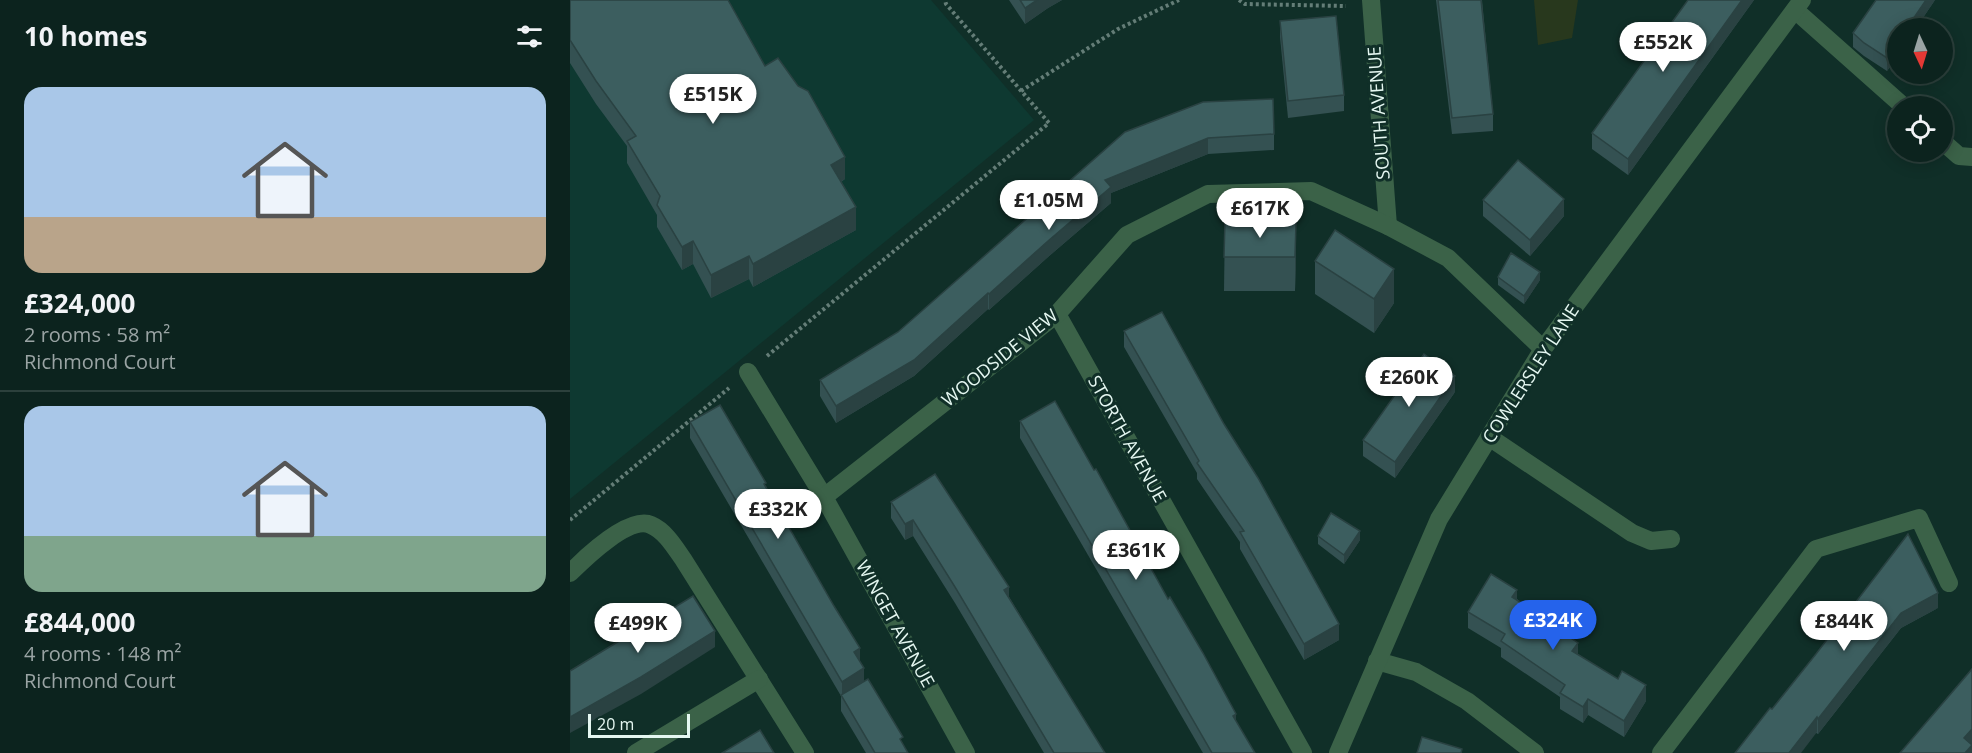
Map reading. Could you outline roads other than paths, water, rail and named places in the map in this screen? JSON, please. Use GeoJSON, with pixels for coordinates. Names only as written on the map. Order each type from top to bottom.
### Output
{"type":"FeatureCollection","features":[{"type":"Feature","properties":{"kind":"street","name":"SOUTH AVENUE"},"geometry":{"type":"LineString","coordinates":[[1371,3],[1388,226]]}},
{"type":"Feature","properties":{"kind":"street"},"geometry":{"type":"LineString","coordinates":[[1799,5],[1893,96]]}},
{"type":"Feature","properties":{"kind":"street","name":"COWLERSLEY LANE"},"geometry":{"type":"LineString","coordinates":[[1338,753],[1439,519],[1543,349],[1799,5]]}},
{"type":"Feature","properties":{"kind":"street"},"geometry":{"type":"LineString","coordinates":[[1953,151],[1959,156],[1972,157]]}},
{"type":"Feature","properties":{"kind":"street","name":"WOODSIDE VIEW"},"geometry":{"type":"LineString","coordinates":[[824,497],[1057,314],[1127,235],[1208,194],[1311,190],[1388,226],[1448,258],[1543,349]]}},
{"type":"Feature","properties":{"kind":"street","name":"STORTH AVENUE"},"geometry":{"type":"LineString","coordinates":[[1057,314],[1303,753]]}},
{"type":"Feature","properties":{"kind":"street","name":"WINGET AVENUE"},"geometry":{"type":"LineString","coordinates":[[748,372],[824,497],[966,753]]}},
{"type":"Feature","properties":{"kind":"street"},"geometry":{"type":"LineString","coordinates":[[1489,437],[1632,533],[1651,541],[1671,539]]}},
{"type":"Feature","properties":{"kind":"street"},"geometry":{"type":"LineString","coordinates":[[1661,753],[1816,549],[1919,518],[1949,583]]}},
{"type":"Feature","properties":{"kind":"street"},"geometry":{"type":"LineString","coordinates":[[570,573],[616,534],[633,525],[649,523],[660,531],[683,558],[805,753]]}},
{"type":"Feature","properties":{"kind":"street"},"geometry":{"type":"LineString","coordinates":[[1377,662],[1416,672],[1467,701],[1535,753]]}},
{"type":"Feature","properties":{"kind":"street"},"geometry":{"type":"LineString","coordinates":[[636,753],[759,679]]}}]}
